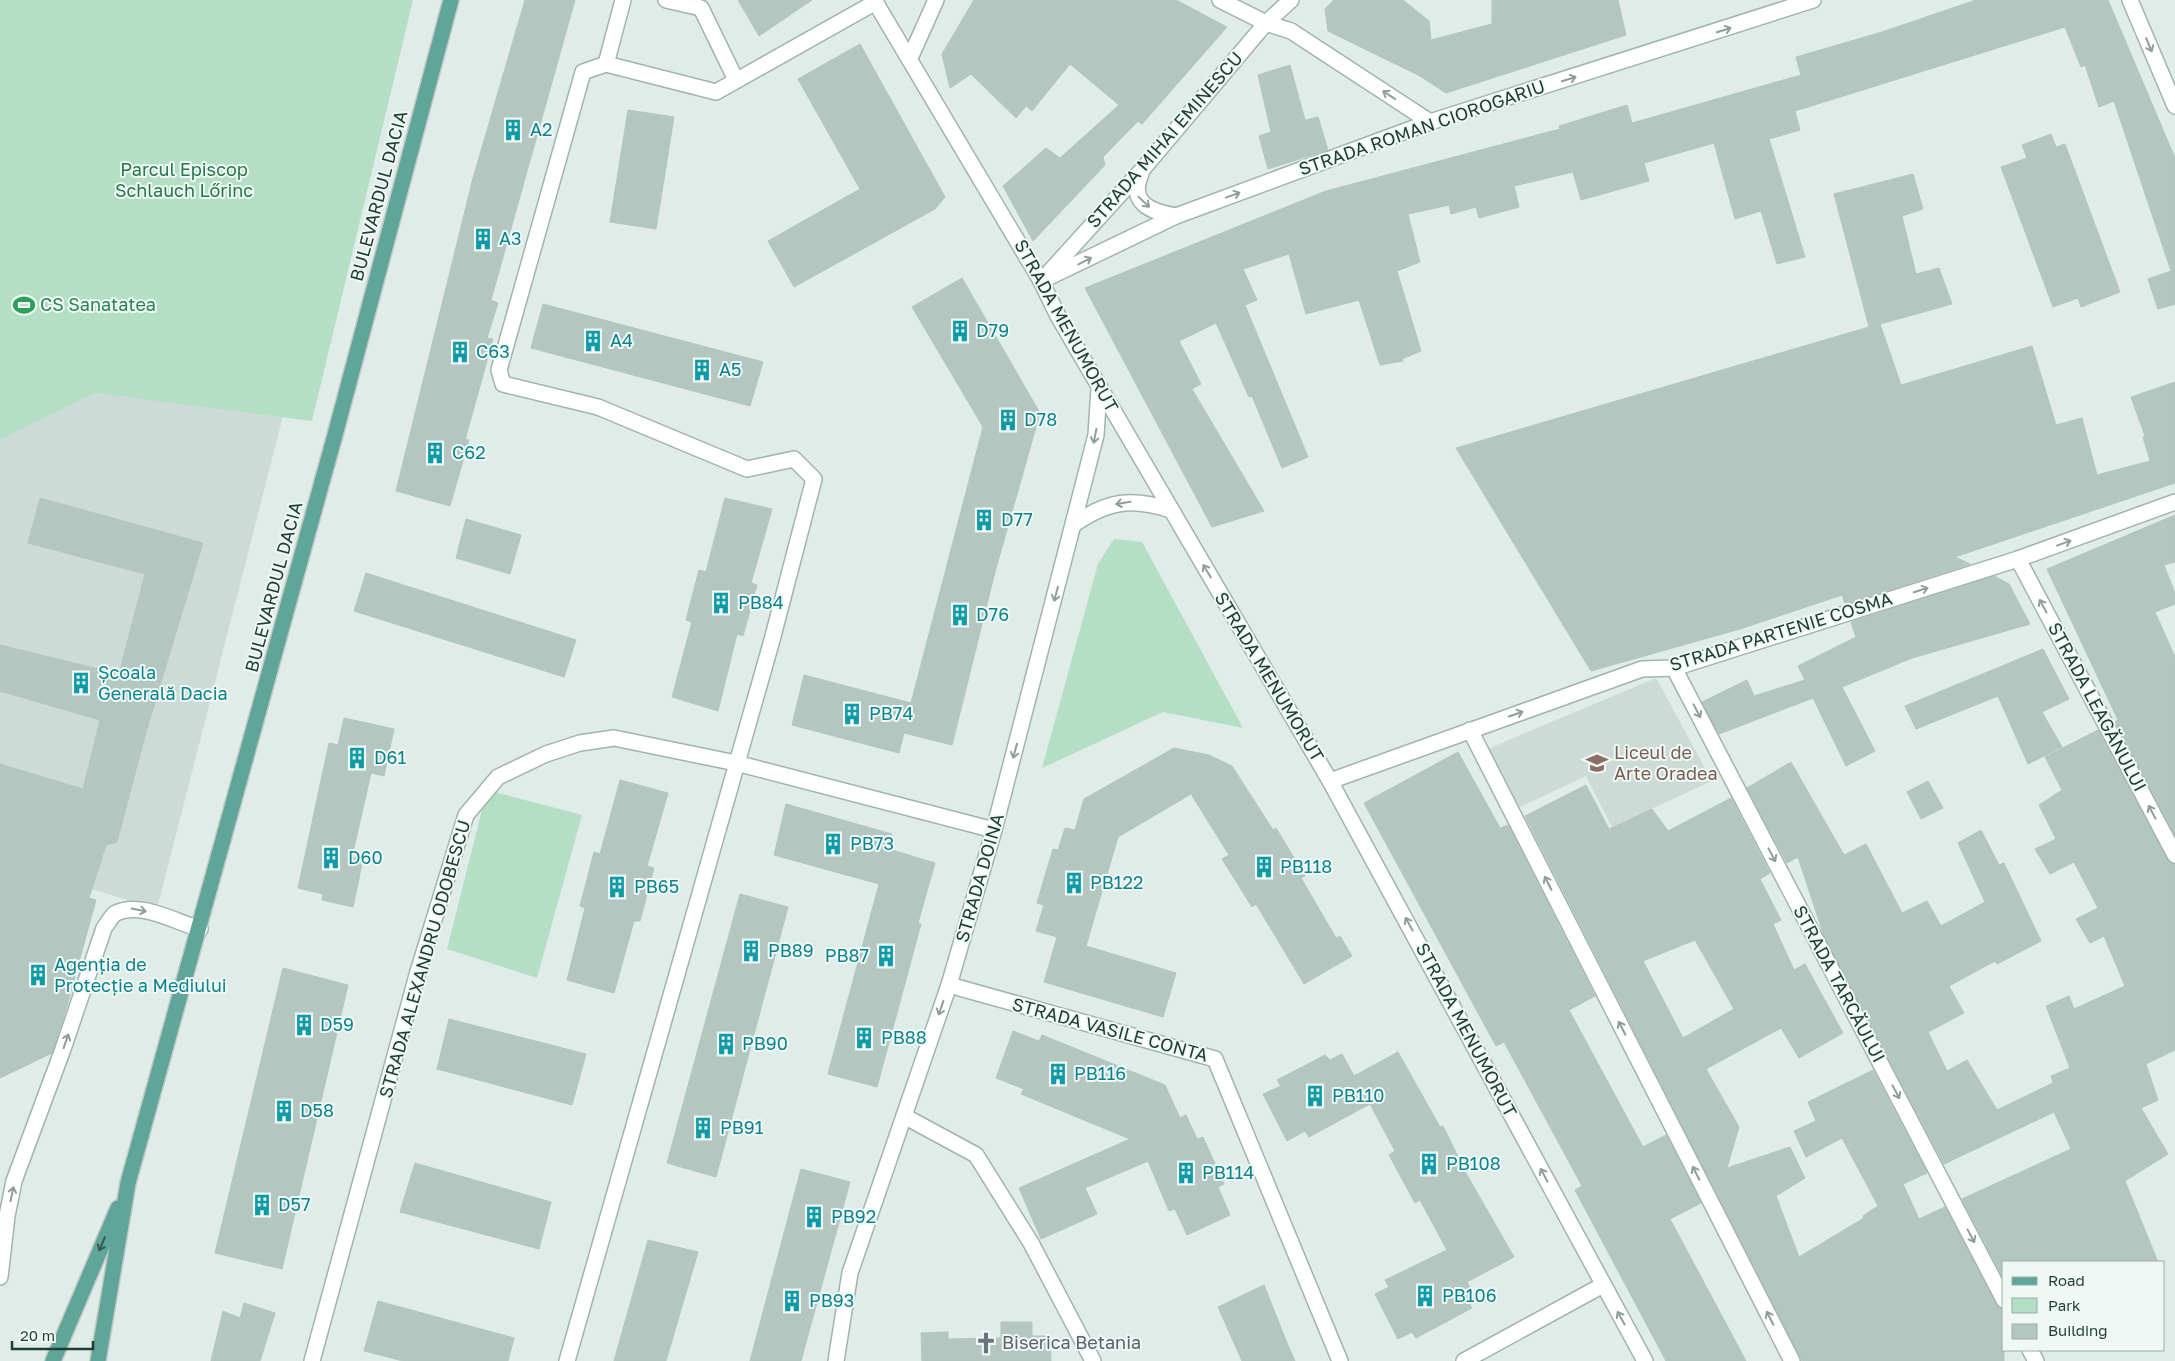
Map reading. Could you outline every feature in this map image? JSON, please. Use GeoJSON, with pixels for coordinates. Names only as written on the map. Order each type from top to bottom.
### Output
{"type":"FeatureCollection","features":[{"type":"Feature","properties":{"kind":"main road","name":"BULEVARDUL DACIA"},"geometry":{"type":"LineString","coordinates":[[98,1361],[128,1183],[200,929],[451,0]]}},
{"type":"Feature","properties":{"kind":"main road","name":"BULEVARDUL DACIA"},"geometry":{"type":"LineString","coordinates":[[53,1361],[128,1183]]}},
{"type":"Feature","properties":{"kind":"street"},"geometry":{"type":"LineString","coordinates":[[567,1361],[814,479],[794,459],[747,469],[598,407],[503,384],[499,370],[583,72],[606,64],[624,0]]}},
{"type":"Feature","properties":{"kind":"street"},"geometry":{"type":"LineString","coordinates":[[666,0],[701,8],[736,80]]}},
{"type":"Feature","properties":{"kind":"street"},"geometry":{"type":"LineString","coordinates":[[910,58],[936,0]]}},
{"type":"Feature","properties":{"kind":"street"},"geometry":{"type":"LineString","coordinates":[[1220,0],[1266,23],[1291,31],[1430,122]]}},
{"type":"Feature","properties":{"kind":"street","name":"STRADA MIHAI EMINESCU"},"geometry":{"type":"LineString","coordinates":[[1041,281],[1142,170],[1266,23],[1292,0]]}},
{"type":"Feature","properties":{"kind":"street","name":"STRADA ROMAN CIOROGARIU"},"geometry":{"type":"LineString","coordinates":[[1041,281],[1176,216],[1430,122],[1814,0]]}},
{"type":"Feature","properties":{"kind":"street"},"geometry":{"type":"LineString","coordinates":[[2130,0],[2175,106]]}},
{"type":"Feature","properties":{"kind":"street","name":"STRADA MENUMORUT"},"geometry":{"type":"LineString","coordinates":[[606,64],[716,92],[875,1],[1041,281],[1058,316],[1099,388],[1330,781],[1645,1361]]}},
{"type":"Feature","properties":{"kind":"street"},"geometry":{"type":"LineString","coordinates":[[1142,170],[1136,185],[1137,196],[1146,206],[1160,213],[1176,216]]}},
{"type":"Feature","properties":{"kind":"street","name":"STRADA DOINA"},"geometry":{"type":"LineString","coordinates":[[836,1361],[850,1273],[949,985],[994,830],[1096,436],[1099,388]]}},
{"type":"Feature","properties":{"kind":"street"},"geometry":{"type":"LineString","coordinates":[[1074,524],[1100,508],[1131,502],[1148,502],[1171,510]]}},
{"type":"Feature","properties":{"kind":"street","name":"STRADA PARTENIE COSMA"},"geometry":{"type":"LineString","coordinates":[[1330,781],[1642,669],[1674,668],[2018,559],[2175,502]]}},
{"type":"Feature","properties":{"kind":"street","name":"STRADA LEAGĂNULUI"},"geometry":{"type":"LineString","coordinates":[[2018,559],[2175,855]]}},
{"type":"Feature","properties":{"kind":"street","name":"STRADA TARCĂULUI"},"geometry":{"type":"LineString","coordinates":[[1674,668],[2002,1296]]}},
{"type":"Feature","properties":{"kind":"street"},"geometry":{"type":"LineString","coordinates":[[1470,730],[1792,1361]]}},
{"type":"Feature","properties":{"kind":"street","name":"STRADA ALEXANDRU ODOBESCU"},"geometry":{"type":"LineString","coordinates":[[312,1361],[417,975],[466,815],[498,777],[546,754],[580,742],[614,738],[736,763],[994,830]]}},
{"type":"Feature","properties":{"kind":"street"},"geometry":{"type":"LineString","coordinates":[[1,1268],[7,1216],[14,1181],[63,1049],[104,928],[114,914],[130,908],[200,929]]}},
{"type":"Feature","properties":{"kind":"street","name":"STRADA VASILE CONTA"},"geometry":{"type":"LineString","coordinates":[[949,985],[1215,1059],[1340,1361]]}},
{"type":"Feature","properties":{"kind":"street"},"geometry":{"type":"LineString","coordinates":[[904,1116],[976,1155],[1031,1243],[1093,1361]]}},
{"type":"Feature","properties":{"kind":"street"},"geometry":{"type":"LineString","coordinates":[[1471,1359],[1603,1285]]}},
{"type":"Feature","properties":{"kind":"shaded area"},"geometry":{"type":"Polygon","coordinates":[[[95,393],[283,416],[157,909],[0,861],[0,440],[95,393]]]}},
{"type":"Feature","properties":{"kind":"shaded area","name":"Liceul de Arte Oradea"},"geometry":{"type":"Polygon","coordinates":[[[1656,678],[1712,781],[1612,827],[1586,776],[1516,809],[1485,750],[1656,678]]]}},
{"type":"Feature","properties":{"kind":"green space","name":"Parcul Episcop Schlauch Lőrinc"},"geometry":{"type":"Polygon","coordinates":[[[0,0],[413,0],[312,421],[95,393],[0,440],[0,0]]]}},
{"type":"Feature","properties":{"kind":"green space"},"geometry":{"type":"Polygon","coordinates":[[[1114,539],[1142,542],[1243,728],[1163,712],[1042,768],[1098,564],[1114,539]]]}},
{"type":"Feature","properties":{"kind":"green space"},"geometry":{"type":"Polygon","coordinates":[[[487,790],[582,815],[537,978],[447,949],[487,790]]]}},
{"type":"Feature","properties":{"kind":"building"},"geometry":{"type":"Polygon","coordinates":[[[525,0],[575,0],[491,300],[498,303],[487,338],[493,339],[465,440],[469,440],[450,506],[396,491],[473,178],[525,0]]]}},
{"type":"Feature","properties":{"kind":"building"},"geometry":{"type":"Polygon","coordinates":[[[738,0],[812,0],[759,36],[738,0]]]}},
{"type":"Feature","properties":{"kind":"building"},"geometry":{"type":"Polygon","coordinates":[[[974,0],[1176,0],[1227,27],[1142,124],[1138,121],[1103,157],[1105,165],[1033,241],[1003,186],[1046,148],[1060,158],[1119,105],[1070,64],[1032,111],[1026,106],[1016,118],[971,74],[950,88],[942,54],[974,0]]]}},
{"type":"Feature","properties":{"kind":"building"},"geometry":{"type":"Polygon","coordinates":[[[1334,0],[1403,0],[1429,21],[1431,40],[1492,24],[1492,0],[1618,0],[1626,35],[1446,93],[1420,76],[1328,31],[1325,9],[1334,0]]]}},
{"type":"Feature","properties":{"kind":"building"},"geometry":{"type":"Polygon","coordinates":[[[1976,0],[2108,0],[2175,158],[2175,304],[2158,309],[2148,279],[2171,271],[2114,101],[2099,107],[2085,65],[2081,67],[2065,27],[1795,111],[1800,130],[1769,139],[1805,257],[1777,264],[1761,211],[1735,219],[1714,143],[1644,163],[1649,181],[1581,200],[1573,172],[1514,186],[1519,207],[1479,218],[1476,207],[1451,214],[1449,205],[1408,214],[1420,262],[1397,271],[1421,351],[1402,359],[1403,361],[1380,365],[1359,300],[1306,314],[1289,254],[1243,269],[1257,300],[1245,305],[1308,457],[1282,468],[1252,396],[1249,397],[1216,323],[1179,341],[1201,384],[1192,389],[1264,511],[1212,527],[1085,288],[1326,191],[1560,129],[1559,126],[1627,105],[1632,123],[1801,75],[1796,57],[1882,32],[1976,0]]]}},
{"type":"Feature","properties":{"kind":"building"},"geometry":{"type":"Polygon","coordinates":[[[860,44],[945,197],[935,209],[794,287],[768,241],[860,189],[798,79],[860,44]]]}},
{"type":"Feature","properties":{"kind":"building"},"geometry":{"type":"Polygon","coordinates":[[[1290,65],[1305,120],[1318,117],[1328,150],[1268,169],[1259,136],[1271,132],[1258,75],[1290,65]]]}},
{"type":"Feature","properties":{"kind":"building"},"geometry":{"type":"Polygon","coordinates":[[[628,110],[674,117],[656,229],[610,222],[628,110]]]}},
{"type":"Feature","properties":{"kind":"building"},"geometry":{"type":"Polygon","coordinates":[[[2051,134],[2056,147],[2065,144],[2120,292],[2081,307],[2078,298],[2053,307],[2001,167],[2027,158],[2022,145],[2051,134]]]}},
{"type":"Feature","properties":{"kind":"building"},"geometry":{"type":"Polygon","coordinates":[[[1913,174],[1923,209],[1902,216],[1916,274],[1939,268],[1952,304],[1880,324],[1901,385],[2032,346],[2056,425],[2082,418],[2097,475],[2150,461],[2143,437],[2145,436],[2131,397],[2175,382],[2175,483],[1955,557],[1970,564],[1845,604],[1842,595],[1740,629],[1591,671],[1456,448],[1869,327],[1834,194],[1913,174]]]}},
{"type":"Feature","properties":{"kind":"building"},"geometry":{"type":"Polygon","coordinates":[[[962,278],[1040,413],[995,572],[952,745],[904,733],[899,753],[792,725],[804,675],[911,703],[983,427],[912,307],[962,278]]]}},
{"type":"Feature","properties":{"kind":"building"},"geometry":{"type":"Polygon","coordinates":[[[543,304],[763,362],[750,406],[531,348],[543,304]]]}},
{"type":"Feature","properties":{"kind":"building","name":"Școala Generală Dacia"},"geometry":{"type":"Polygon","coordinates":[[[40,498],[203,543],[146,732],[117,842],[106,845],[89,898],[96,900],[52,1053],[0,1078],[0,764],[83,789],[100,720],[0,691],[0,645],[119,674],[145,574],[28,543],[40,498]]]}},
{"type":"Feature","properties":{"kind":"building"},"geometry":{"type":"Polygon","coordinates":[[[725,498],[772,509],[751,583],[757,585],[743,636],[737,634],[718,711],[672,697],[692,622],[686,620],[699,570],[706,572],[725,498]]]}},
{"type":"Feature","properties":{"kind":"building"},"geometry":{"type":"Polygon","coordinates":[[[2175,515],[2175,562],[2164,565],[2175,593],[2175,604],[2155,612],[2175,657],[2175,835],[2115,722],[2118,720],[2047,569],[2175,515]]]}},
{"type":"Feature","properties":{"kind":"building"},"geometry":{"type":"Polygon","coordinates":[[[466,519],[521,535],[510,574],[456,558],[466,519]]]}},
{"type":"Feature","properties":{"kind":"building"},"geometry":{"type":"Polygon","coordinates":[[[366,573],[576,640],[564,677],[354,611],[366,573]]]}},
{"type":"Feature","properties":{"kind":"building"},"geometry":{"type":"Polygon","coordinates":[[[1994,576],[2009,584],[2030,624],[1912,658],[1842,687],[1875,751],[1846,766],[1813,698],[1719,734],[1702,702],[1747,680],[1754,696],[1805,680],[1798,666],[1856,637],[1851,622],[1994,576]]]}},
{"type":"Feature","properties":{"kind":"building"},"geometry":{"type":"Polygon","coordinates":[[[2043,649],[2069,699],[2042,712],[2062,747],[2028,764],[1998,696],[1916,729],[1905,706],[2043,649]]]}},
{"type":"Feature","properties":{"kind":"building"},"geometry":{"type":"Polygon","coordinates":[[[344,718],[394,729],[384,776],[371,773],[352,857],[363,859],[353,907],[322,900],[323,894],[298,888],[329,743],[338,745],[344,718]]]}},
{"type":"Feature","properties":{"kind":"building"},"geometry":{"type":"Polygon","coordinates":[[[2098,730],[2167,859],[2175,864],[2175,1050],[2146,1064],[2158,1100],[2141,1108],[2168,1154],[2125,1181],[2158,1261],[2002,1261],[2002,1275],[1962,1199],[2071,1149],[2054,1112],[1944,1164],[1824,936],[1798,857],[1787,863],[1747,788],[1791,762],[1844,855],[1866,844],[1902,913],[1927,901],[1941,926],[1985,902],[1958,843],[1981,830],[1999,865],[2004,863],[2041,941],[1997,964],[1995,961],[1949,986],[1964,1013],[1928,1032],[1947,1071],[1967,1060],[1997,1110],[2053,1083],[2051,1076],[2070,1068],[2046,1006],[2069,996],[2074,1009],[2125,986],[2104,936],[2090,943],[2076,919],[2098,908],[2074,862],[2050,874],[2035,849],[2056,839],[2039,805],[2062,790],[2045,757],[2098,730]]]}},
{"type":"Feature","properties":{"kind":"building"},"geometry":{"type":"Polygon","coordinates":[[[1174,748],[1209,755],[1232,766],[1273,830],[1276,828],[1305,876],[1301,878],[1336,938],[1340,936],[1352,956],[1304,984],[1256,904],[1252,907],[1222,859],[1229,855],[1191,794],[1118,837],[1086,946],[1176,973],[1163,1017],[1044,982],[1057,937],[1036,931],[1044,905],[1037,903],[1053,849],[1058,850],[1065,828],[1075,830],[1084,799],[1174,748]]]}},
{"type":"Feature","properties":{"kind":"building"},"geometry":{"type":"Polygon","coordinates":[[[1458,752],[1500,828],[1508,825],[1595,996],[1569,1010],[1643,1147],[1666,1135],[1701,1203],[1670,1219],[1746,1361],[1666,1361],[1575,1190],[1582,1186],[1504,1042],[1496,1046],[1364,803],[1458,752]]]}},
{"type":"Feature","properties":{"kind":"building"},"geometry":{"type":"Polygon","coordinates":[[[620,780],[668,793],[647,866],[654,868],[640,921],[634,921],[614,993],[567,980],[585,908],[580,906],[594,852],[600,854],[620,780]]]}},
{"type":"Feature","properties":{"kind":"building"},"geometry":{"type":"Polygon","coordinates":[[[1928,781],[1943,808],[1921,819],[1907,792],[1928,781]]]}},
{"type":"Feature","properties":{"kind":"building"},"geometry":{"type":"Polygon","coordinates":[[[1586,785],[1609,829],[1652,809],[1668,831],[1731,798],[1770,873],[1760,879],[1781,920],[1773,924],[1794,970],[1805,964],[1843,1033],[1799,1058],[1781,1028],[1706,1069],[1739,1127],[1727,1168],[1790,1147],[1805,1178],[1776,1196],[1799,1257],[1864,1218],[1863,1216],[1878,1206],[1842,1138],[1806,1157],[1794,1131],[1816,1121],[1808,1102],[1873,1070],[1927,1173],[1903,1184],[1919,1219],[1945,1207],[1996,1304],[2002,1308],[2002,1351],[2004,1351],[2004,1361],[1802,1361],[1525,816],[1586,785]],[[1695,940],[1643,961],[1683,1038],[1734,1009],[1695,940]]]}},
{"type":"Feature","properties":{"kind":"building"},"geometry":{"type":"Polygon","coordinates":[[[786,804],[892,834],[889,849],[935,863],[918,923],[921,924],[877,1087],[828,1074],[879,884],[774,855],[786,804]]]}},
{"type":"Feature","properties":{"kind":"building"},"geometry":{"type":"Polygon","coordinates":[[[740,894],[788,907],[716,1177],[667,1163],[740,894]]]}},
{"type":"Feature","properties":{"kind":"building"},"geometry":{"type":"Polygon","coordinates":[[[283,968],[348,985],[282,1269],[215,1253],[283,968]]]}},
{"type":"Feature","properties":{"kind":"building"},"geometry":{"type":"Polygon","coordinates":[[[449,1019],[586,1054],[572,1105],[437,1069],[449,1019]]]}},
{"type":"Feature","properties":{"kind":"building"},"geometry":{"type":"Polygon","coordinates":[[[1013,1031],[1039,1041],[1042,1035],[1165,1085],[1180,1118],[1186,1115],[1197,1139],[1203,1137],[1224,1184],[1218,1187],[1230,1215],[1187,1235],[1175,1209],[1169,1211],[1148,1161],[1085,1188],[1097,1214],[1041,1239],[1019,1188],[1130,1139],[1021,1094],[1024,1089],[996,1078],[1013,1031]]]}},
{"type":"Feature","properties":{"kind":"building"},"geometry":{"type":"Polygon","coordinates":[[[1398,1052],[1440,1127],[1443,1126],[1467,1175],[1514,1257],[1467,1282],[1476,1298],[1468,1301],[1472,1308],[1416,1338],[1412,1332],[1398,1339],[1375,1294],[1389,1287],[1385,1280],[1447,1250],[1420,1200],[1415,1203],[1389,1155],[1395,1151],[1370,1104],[1309,1137],[1305,1131],[1287,1141],[1263,1094],[1281,1086],[1277,1080],[1325,1055],[1330,1060],[1342,1054],[1354,1076],[1398,1052]]]}},
{"type":"Feature","properties":{"kind":"building"},"geometry":{"type":"Polygon","coordinates":[[[415,1163],[551,1202],[539,1249],[400,1212],[415,1163]]]}},
{"type":"Feature","properties":{"kind":"building"},"geometry":{"type":"Polygon","coordinates":[[[801,1169],[850,1182],[801,1361],[750,1361],[801,1169]]]}},
{"type":"Feature","properties":{"kind":"building"},"geometry":{"type":"Polygon","coordinates":[[[648,1240],[698,1252],[666,1361],[614,1361],[648,1240]]]}},
{"type":"Feature","properties":{"kind":"building"},"geometry":{"type":"Polygon","coordinates":[[[1264,1285],[1295,1361],[1242,1361],[1218,1307],[1264,1285]]]}},
{"type":"Feature","properties":{"kind":"building"},"geometry":{"type":"Polygon","coordinates":[[[378,1301],[514,1338],[508,1361],[403,1361],[364,1351],[378,1301]]]}},
{"type":"Feature","properties":{"kind":"building"},"geometry":{"type":"Polygon","coordinates":[[[244,1303],[275,1313],[260,1361],[211,1361],[223,1311],[240,1318],[244,1303]]]}},
{"type":"Feature","properties":{"kind":"building","name":"Biserica Betania"},"geometry":{"type":"Polygon","coordinates":[[[1001,1322],[1032,1322],[1032,1336],[1050,1336],[1051,1361],[922,1361],[921,1333],[948,1332],[948,1339],[1001,1338],[1001,1322]]]}},
{"type":"Feature","properties":{"kind":"place","name":"A2"},"geometry":{"type":"Point","coordinates":[513,130]}},
{"type":"Feature","properties":{"kind":"place","name":"A3"},"geometry":{"type":"Point","coordinates":[483,239]}},
{"type":"Feature","properties":{"kind":"place","name":"CS Sanatatea"},"geometry":{"type":"Point","coordinates":[24,305]}},
{"type":"Feature","properties":{"kind":"place","name":"D79"},"geometry":{"type":"Point","coordinates":[960,331]}},
{"type":"Feature","properties":{"kind":"place","name":"A4"},"geometry":{"type":"Point","coordinates":[593,341]}},
{"type":"Feature","properties":{"kind":"place","name":"C63"},"geometry":{"type":"Point","coordinates":[460,352]}},
{"type":"Feature","properties":{"kind":"place","name":"A5"},"geometry":{"type":"Point","coordinates":[702,370]}},
{"type":"Feature","properties":{"kind":"place","name":"D78"},"geometry":{"type":"Point","coordinates":[1008,420]}},
{"type":"Feature","properties":{"kind":"place","name":"C62"},"geometry":{"type":"Point","coordinates":[435,453]}},
{"type":"Feature","properties":{"kind":"place","name":"D77"},"geometry":{"type":"Point","coordinates":[984,520]}},
{"type":"Feature","properties":{"kind":"place","name":"PB84"},"geometry":{"type":"Point","coordinates":[721,603]}},
{"type":"Feature","properties":{"kind":"place","name":"D76"},"geometry":{"type":"Point","coordinates":[960,615]}},
{"type":"Feature","properties":{"kind":"place","name":"Școala Generală Dacia"},"geometry":{"type":"Point","coordinates":[81,683]}},
{"type":"Feature","properties":{"kind":"place","name":"PB74"},"geometry":{"type":"Point","coordinates":[852,714]}},
{"type":"Feature","properties":{"kind":"place","name":"D61"},"geometry":{"type":"Point","coordinates":[357,758]}},
{"type":"Feature","properties":{"kind":"place","name":"Liceul de Arte Oradea"},"geometry":{"type":"Point","coordinates":[1597,763]}},
{"type":"Feature","properties":{"kind":"place","name":"PB73"},"geometry":{"type":"Point","coordinates":[833,844]}},
{"type":"Feature","properties":{"kind":"place","name":"D60"},"geometry":{"type":"Point","coordinates":[331,858]}},
{"type":"Feature","properties":{"kind":"place","name":"PB118"},"geometry":{"type":"Point","coordinates":[1264,867]}},
{"type":"Feature","properties":{"kind":"place","name":"PB122"},"geometry":{"type":"Point","coordinates":[1074,883]}},
{"type":"Feature","properties":{"kind":"place","name":"PB65"},"geometry":{"type":"Point","coordinates":[617,887]}},
{"type":"Feature","properties":{"kind":"place","name":"PB89"},"geometry":{"type":"Point","coordinates":[751,951]}},
{"type":"Feature","properties":{"kind":"place","name":"PB87"},"geometry":{"type":"Point","coordinates":[886,956]}},
{"type":"Feature","properties":{"kind":"place","name":"Agenția de Protecție a Mediului"},"geometry":{"type":"Point","coordinates":[38,975]}},
{"type":"Feature","properties":{"kind":"place","name":"D59"},"geometry":{"type":"Point","coordinates":[304,1025]}},
{"type":"Feature","properties":{"kind":"place","name":"PB88"},"geometry":{"type":"Point","coordinates":[864,1038]}},
{"type":"Feature","properties":{"kind":"place","name":"PB90"},"geometry":{"type":"Point","coordinates":[726,1044]}},
{"type":"Feature","properties":{"kind":"place","name":"PB116"},"geometry":{"type":"Point","coordinates":[1058,1074]}},
{"type":"Feature","properties":{"kind":"place","name":"PB110"},"geometry":{"type":"Point","coordinates":[1315,1096]}},
{"type":"Feature","properties":{"kind":"place","name":"D58"},"geometry":{"type":"Point","coordinates":[284,1111]}},
{"type":"Feature","properties":{"kind":"place","name":"PB91"},"geometry":{"type":"Point","coordinates":[703,1128]}},
{"type":"Feature","properties":{"kind":"place","name":"PB108"},"geometry":{"type":"Point","coordinates":[1429,1164]}},
{"type":"Feature","properties":{"kind":"place","name":"PB114"},"geometry":{"type":"Point","coordinates":[1186,1173]}},
{"type":"Feature","properties":{"kind":"place","name":"D57"},"geometry":{"type":"Point","coordinates":[262,1205]}},
{"type":"Feature","properties":{"kind":"place","name":"PB92"},"geometry":{"type":"Point","coordinates":[814,1217]}},
{"type":"Feature","properties":{"kind":"place","name":"PB106"},"geometry":{"type":"Point","coordinates":[1425,1296]}},
{"type":"Feature","properties":{"kind":"place","name":"PB93"},"geometry":{"type":"Point","coordinates":[792,1301]}},
{"type":"Feature","properties":{"kind":"place","name":"Biserica Betania"},"geometry":{"type":"Point","coordinates":[986,1343]}}]}
